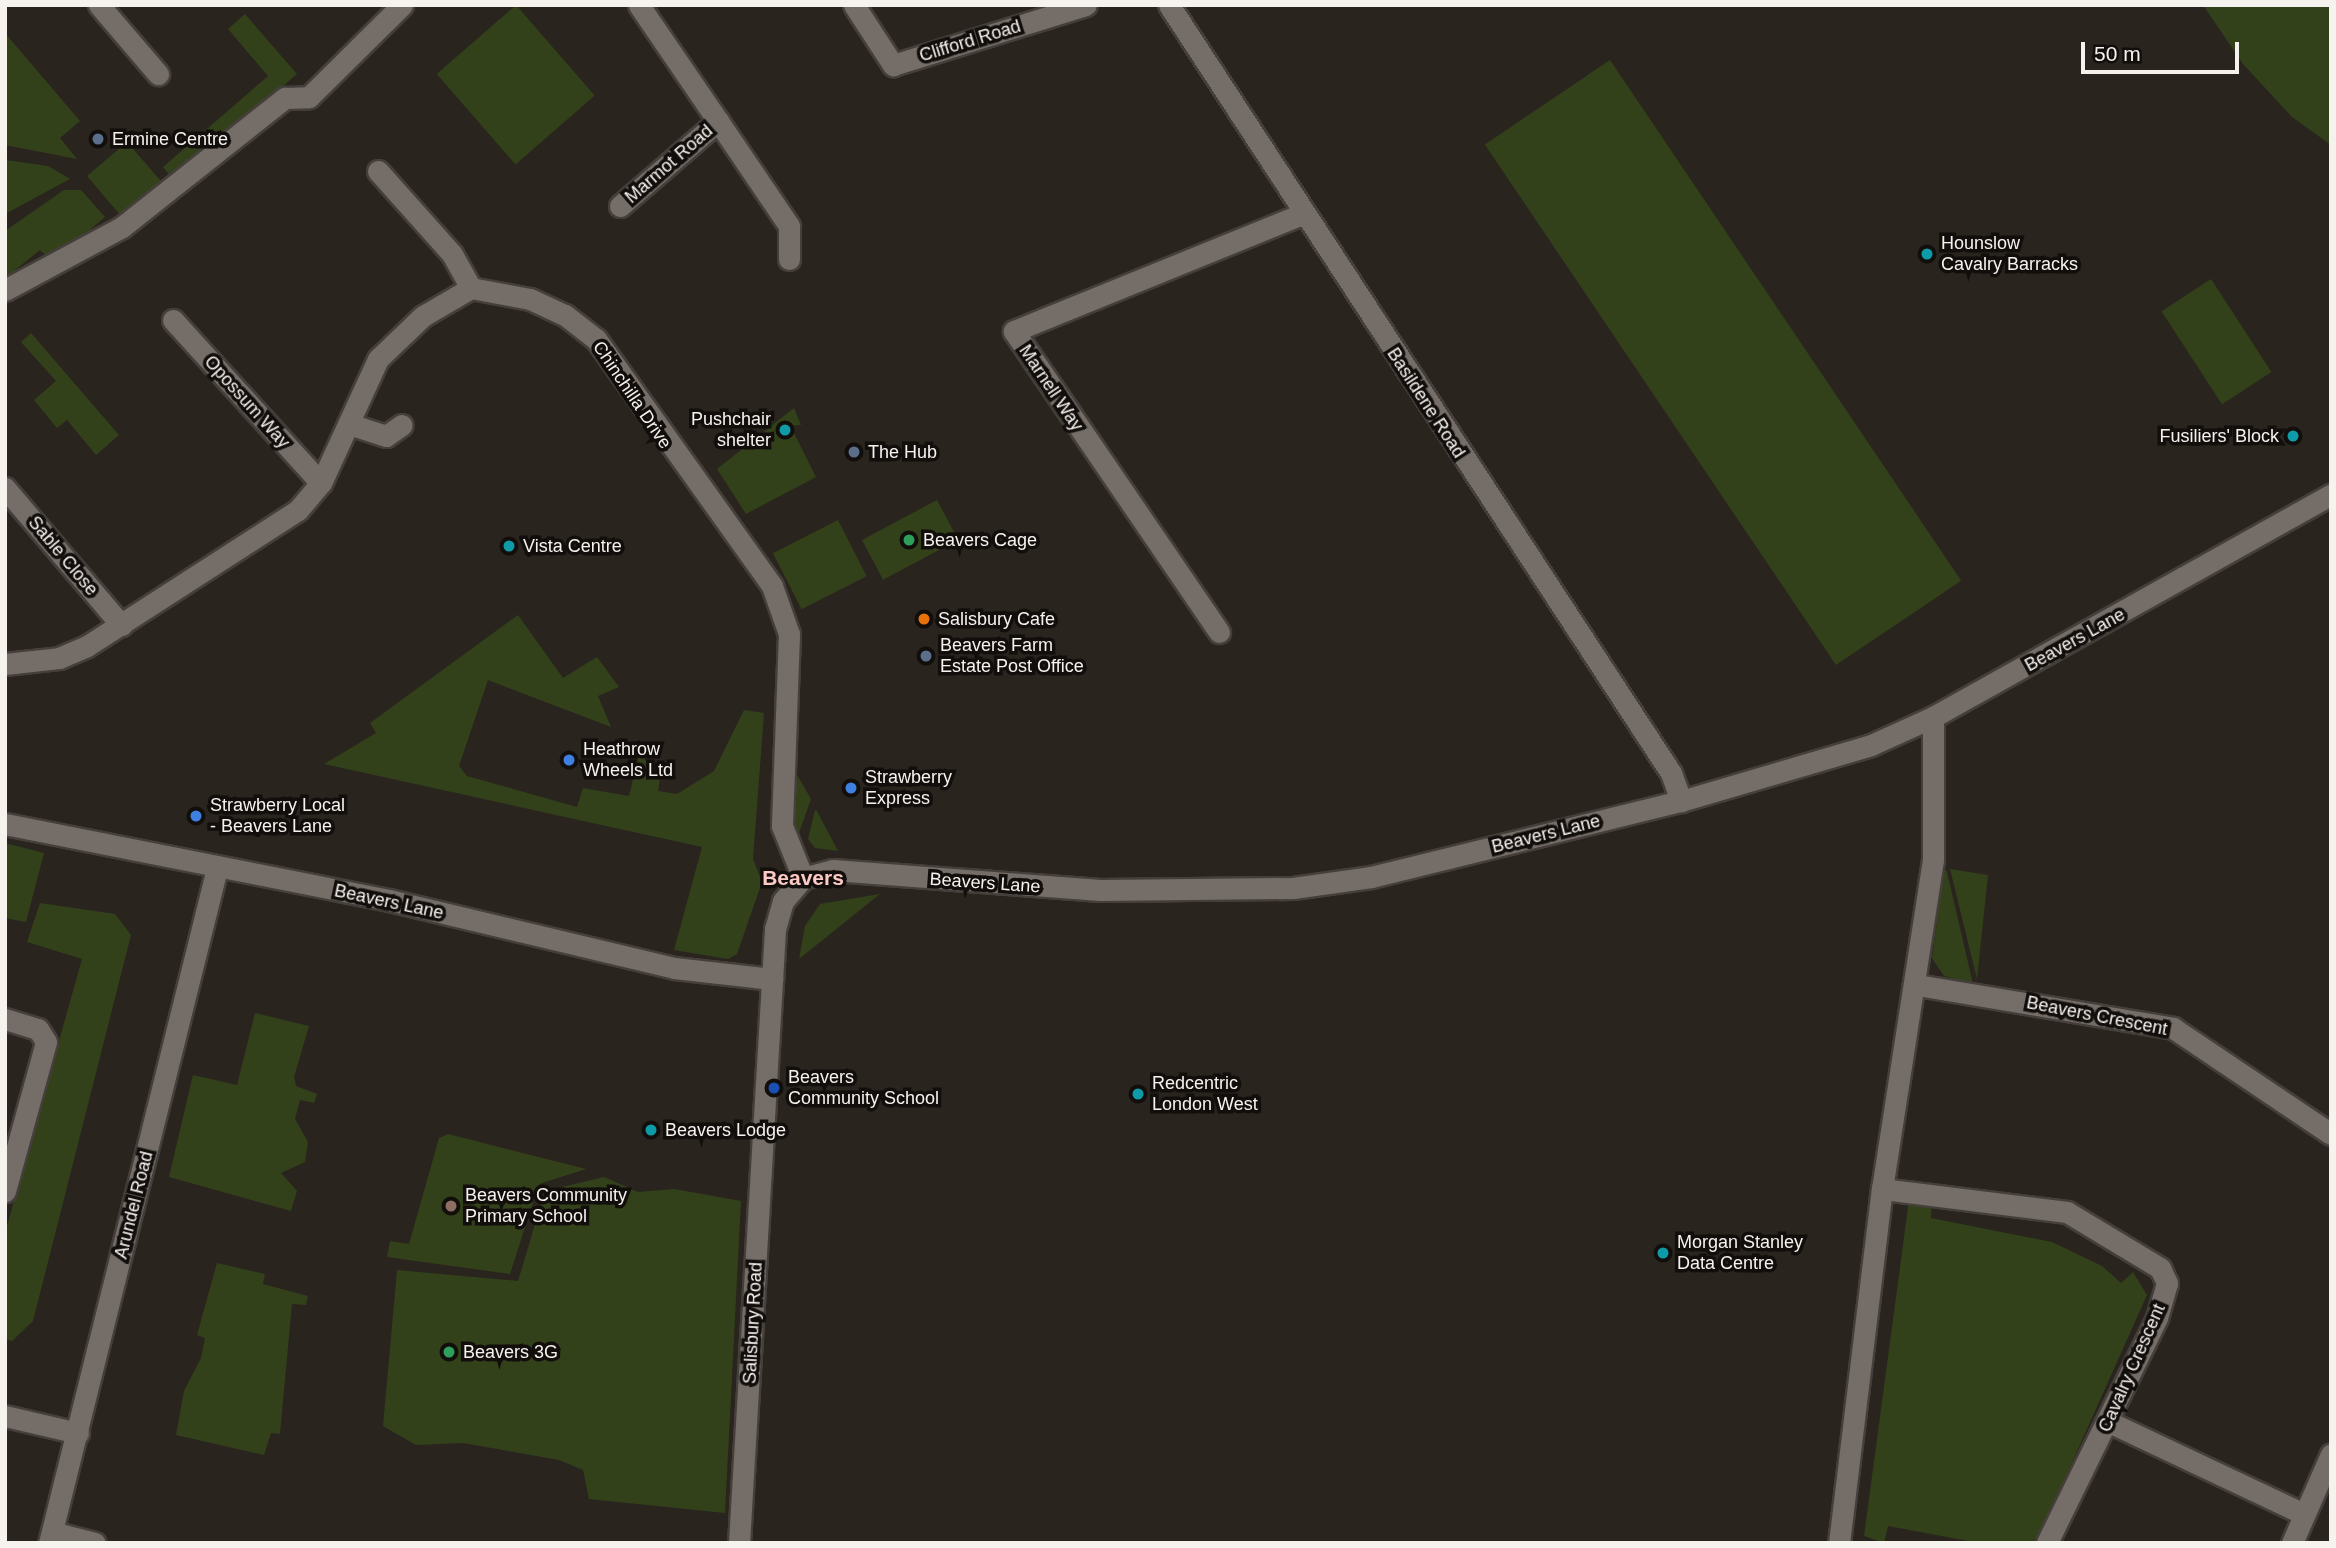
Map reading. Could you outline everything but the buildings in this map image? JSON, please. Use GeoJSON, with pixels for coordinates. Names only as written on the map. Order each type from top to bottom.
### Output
{"type":"FeatureCollection","features":[{"type":"Feature","properties":{"kind":"street"},"geometry":{"type":"LineString","coordinates":[[99,5],[158,74]]}},
{"type":"Feature","properties":{"kind":"street"},"geometry":{"type":"LineString","coordinates":[[5,289],[132,220],[285,98],[309,97],[402,5]]}},
{"type":"Feature","properties":{"kind":"street","name":"Marmot Road"},"geometry":{"type":"LineString","coordinates":[[639,5],[789,226],[789,259]]}},
{"type":"Feature","properties":{"kind":"street","name":"Clifford Road"},"geometry":{"type":"LineString","coordinates":[[854,5],[893,65],[1086,5]]}},
{"type":"Feature","properties":{"kind":"street","name":"Basildene Road"},"geometry":{"type":"LineString","coordinates":[[1169,5],[1302,214],[1666,765],[1681,801]]}},
{"type":"Feature","properties":{"kind":"street","name":"Marmot Road"},"geometry":{"type":"LineString","coordinates":[[620,206],[718,121]]}},
{"type":"Feature","properties":{"kind":"street"},"geometry":{"type":"LineString","coordinates":[[5,664],[59,658],[121,625],[298,510],[321,483],[378,359],[398,334],[471,288],[452,254],[377,172]]}},
{"type":"Feature","properties":{"kind":"street","name":"Marnell Way"},"geometry":{"type":"LineString","coordinates":[[1219,632],[1014,331],[1302,214]]}},
{"type":"Feature","properties":{"kind":"street","name":"Chinchilla Drive"},"geometry":{"type":"LineString","coordinates":[[471,288],[530,299],[565,314],[596,339],[772,586],[789,634],[782,825],[803,878]]}},
{"type":"Feature","properties":{"kind":"street","name":"Opossum Way"},"geometry":{"type":"LineString","coordinates":[[173,320],[321,483]]}},
{"type":"Feature","properties":{"kind":"street"},"geometry":{"type":"LineString","coordinates":[[349,424],[386,436],[402,425]]}},
{"type":"Feature","properties":{"kind":"street","name":"Sable Close"},"geometry":{"type":"LineString","coordinates":[[5,488],[121,625]]}},
{"type":"Feature","properties":{"kind":"street","name":"Beavers Lane"},"geometry":{"type":"LineString","coordinates":[[803,878],[833,870],[1100,890],[1293,888],[1371,877],[1681,801],[1861,748],[1933,716],[2331,495]]}},
{"type":"Feature","properties":{"kind":"street"},"geometry":{"type":"LineString","coordinates":[[1839,1543],[1882,1189],[1917,985],[1933,860],[1933,716]]}},
{"type":"Feature","properties":{"kind":"street","name":"Beavers Lane"},"geometry":{"type":"LineString","coordinates":[[5,824],[389,900],[674,968],[772,979]]}},
{"type":"Feature","properties":{"kind":"street","name":"Arundel Road"},"geometry":{"type":"LineString","coordinates":[[50,1537],[217,868]]}},
{"type":"Feature","properties":{"kind":"street"},"geometry":{"type":"LineString","coordinates":[[772,979],[779,911],[803,878]]}},
{"type":"Feature","properties":{"kind":"street","name":"Salisbury Road"},"geometry":{"type":"LineString","coordinates":[[739,1543],[772,979]]}},
{"type":"Feature","properties":{"kind":"street","name":"Beavers Crescent"},"geometry":{"type":"LineString","coordinates":[[1917,985],[2172,1028],[2331,1134]]}},
{"type":"Feature","properties":{"kind":"street"},"geometry":{"type":"LineString","coordinates":[[5,1019],[38,1029],[46,1042],[5,1191]]}},
{"type":"Feature","properties":{"kind":"street","name":"Cavalry Crescent"},"geometry":{"type":"LineString","coordinates":[[1882,1189],[2067,1212],[2160,1268],[2166,1283],[2163,1301],[2109,1422],[2047,1543]]}},
{"type":"Feature","properties":{"kind":"street"},"geometry":{"type":"LineString","coordinates":[[5,1416],[78,1433]]}},
{"type":"Feature","properties":{"kind":"street"},"geometry":{"type":"LineString","coordinates":[[2109,1422],[2305,1514]]}},
{"type":"Feature","properties":{"kind":"street"},"geometry":{"type":"LineString","coordinates":[[2292,1543],[2331,1454]]}},
{"type":"Feature","properties":{"kind":"street"},"geometry":{"type":"LineString","coordinates":[[50,1537],[95,1543]]}},
{"type":"Feature","properties":{"kind":"green space"},"geometry":{"type":"Polygon","coordinates":[[[516,5],[595,96],[515,164],[437,74],[516,5]]]}},
{"type":"Feature","properties":{"kind":"green space"},"geometry":{"type":"Polygon","coordinates":[[[2203,5],[2331,5],[2331,145],[2292,117],[2243,64],[2203,5]]]}},
{"type":"Feature","properties":{"kind":"green space"},"geometry":{"type":"Polygon","coordinates":[[[245,14],[297,74],[174,180],[163,167],[268,76],[228,29],[245,14]]]}},
{"type":"Feature","properties":{"kind":"green space"},"geometry":{"type":"Polygon","coordinates":[[[5,33],[80,121],[60,138],[77,159],[5,145],[5,33]]]}},
{"type":"Feature","properties":{"kind":"green space"},"geometry":{"type":"Polygon","coordinates":[[[1610,60],[1961,581],[1836,665],[1485,144],[1610,60]]]}},
{"type":"Feature","properties":{"kind":"green space"},"geometry":{"type":"Polygon","coordinates":[[[127,142],[167,188],[121,216],[87,176],[127,142]]]}},
{"type":"Feature","properties":{"kind":"green space"},"geometry":{"type":"Polygon","coordinates":[[[5,160],[48,166],[70,179],[5,214],[5,160]]]}},
{"type":"Feature","properties":{"kind":"green space"},"geometry":{"type":"Polygon","coordinates":[[[64,190],[81,190],[105,217],[52,262],[40,250],[5,278],[5,231],[64,190]]]}},
{"type":"Feature","properties":{"kind":"green space"},"geometry":{"type":"Polygon","coordinates":[[[2211,279],[2271,372],[2222,404],[2162,311],[2211,279]]]}},
{"type":"Feature","properties":{"kind":"green space"},"geometry":{"type":"Polygon","coordinates":[[[31,333],[119,435],[96,455],[67,420],[57,428],[34,400],[56,381],[21,342],[31,333]]]}},
{"type":"Feature","properties":{"kind":"green space"},"geometry":{"type":"Polygon","coordinates":[[[794,408],[801,425],[779,427],[785,438],[794,433],[816,477],[746,514],[717,469],[794,408]]]}},
{"type":"Feature","properties":{"kind":"green space","name":"Beavers Cage"},"geometry":{"type":"Polygon","coordinates":[[[937,500],[958,540],[883,580],[862,540],[937,500]]]}},
{"type":"Feature","properties":{"kind":"green space"},"geometry":{"type":"Polygon","coordinates":[[[838,520],[867,576],[802,609],[773,553],[838,520]]]}},
{"type":"Feature","properties":{"kind":"green space"},"geometry":{"type":"Polygon","coordinates":[[[518,615],[563,678],[597,657],[619,687],[598,696],[611,727],[488,680],[459,766],[467,776],[577,807],[583,788],[629,796],[639,755],[661,772],[658,791],[677,794],[714,771],[744,710],[764,713],[753,859],[762,882],[737,954],[728,959],[674,950],[702,847],[324,764],[376,733],[370,723],[518,615]]]}},
{"type":"Feature","properties":{"kind":"green space"},"geometry":{"type":"Polygon","coordinates":[[[796,773],[811,799],[798,836],[793,820],[796,773]]]}},
{"type":"Feature","properties":{"kind":"green space"},"geometry":{"type":"Polygon","coordinates":[[[815,810],[838,851],[815,848],[808,839],[815,810]]]}},
{"type":"Feature","properties":{"kind":"green space"},"geometry":{"type":"Polygon","coordinates":[[[5,843],[44,853],[26,922],[5,918],[5,843]]]}},
{"type":"Feature","properties":{"kind":"green space"},"geometry":{"type":"Polygon","coordinates":[[[1944,868],[1973,984],[1944,976],[1932,958],[1944,868]]]}},
{"type":"Feature","properties":{"kind":"green space"},"geometry":{"type":"Polygon","coordinates":[[[1950,869],[1988,875],[1977,979],[1950,869]]]}},
{"type":"Feature","properties":{"kind":"green space"},"geometry":{"type":"Polygon","coordinates":[[[880,894],[799,959],[805,926],[820,904],[880,894]]]}},
{"type":"Feature","properties":{"kind":"green space"},"geometry":{"type":"Polygon","coordinates":[[[40,903],[115,914],[131,935],[33,1321],[12,1341],[5,1339],[5,1233],[82,959],[27,942],[40,903]]]}},
{"type":"Feature","properties":{"kind":"green space"},"geometry":{"type":"Polygon","coordinates":[[[255,1013],[309,1026],[294,1077],[296,1086],[317,1094],[314,1103],[300,1100],[295,1119],[308,1142],[305,1162],[281,1173],[297,1191],[291,1211],[169,1177],[193,1075],[237,1085],[255,1013]]]}},
{"type":"Feature","properties":{"kind":"green space"},"geometry":{"type":"Polygon","coordinates":[[[448,1134],[586,1169],[539,1184],[510,1274],[387,1257],[390,1241],[409,1244],[439,1138],[448,1134]]]}},
{"type":"Feature","properties":{"kind":"green space"},"geometry":{"type":"Polygon","coordinates":[[[604,1177],[638,1192],[674,1189],[741,1201],[725,1513],[589,1499],[583,1470],[559,1460],[463,1443],[416,1445],[383,1426],[397,1270],[518,1281],[545,1191],[604,1177]]]}},
{"type":"Feature","properties":{"kind":"green space"},"geometry":{"type":"Polygon","coordinates":[[[1932,1199],[1931,1218],[2052,1242],[2102,1266],[2121,1283],[2133,1272],[2147,1295],[2036,1543],[1979,1543],[1888,1526],[1884,1543],[1864,1536],[1909,1200],[1932,1199]]]}},
{"type":"Feature","properties":{"kind":"green space"},"geometry":{"type":"Polygon","coordinates":[[[217,1263],[265,1274],[263,1284],[308,1296],[306,1305],[292,1304],[280,1434],[271,1433],[264,1455],[176,1435],[184,1391],[201,1358],[205,1338],[197,1335],[217,1263]]]}},
{"type":"Feature","properties":{"kind":"place","name":"Ermine Centre"},"geometry":{"type":"Point","coordinates":[98,139]}},
{"type":"Feature","properties":{"kind":"place","name":"Hounslow Cavalry Barracks"},"geometry":{"type":"Point","coordinates":[1927,254]}},
{"type":"Feature","properties":{"kind":"place","name":"Pushchair shelter"},"geometry":{"type":"Point","coordinates":[785,430]}},
{"type":"Feature","properties":{"kind":"place","name":"Fusiliers' Block"},"geometry":{"type":"Point","coordinates":[2293,436]}},
{"type":"Feature","properties":{"kind":"place","name":"The Hub"},"geometry":{"type":"Point","coordinates":[854,452]}},
{"type":"Feature","properties":{"kind":"place","name":"Beavers Cage"},"geometry":{"type":"Point","coordinates":[909,540]}},
{"type":"Feature","properties":{"kind":"place","name":"Vista Centre"},"geometry":{"type":"Point","coordinates":[509,546]}},
{"type":"Feature","properties":{"kind":"place","name":"Salisbury Cafe"},"geometry":{"type":"Point","coordinates":[924,619]}},
{"type":"Feature","properties":{"kind":"place","name":"Beavers Farm Estate Post Office"},"geometry":{"type":"Point","coordinates":[926,656]}},
{"type":"Feature","properties":{"kind":"place","name":"Heathrow Wheels Ltd"},"geometry":{"type":"Point","coordinates":[569,760]}},
{"type":"Feature","properties":{"kind":"place","name":"Strawberry Express"},"geometry":{"type":"Point","coordinates":[851,788]}},
{"type":"Feature","properties":{"kind":"place","name":"Strawberry Local - Beavers Lane"},"geometry":{"type":"Point","coordinates":[196,816]}},
{"type":"Feature","properties":{"kind":"place","name":"Beavers Community School"},"geometry":{"type":"Point","coordinates":[774,1088]}},
{"type":"Feature","properties":{"kind":"place","name":"Redcentric London West"},"geometry":{"type":"Point","coordinates":[1138,1094]}},
{"type":"Feature","properties":{"kind":"place","name":"Beavers Lodge"},"geometry":{"type":"Point","coordinates":[651,1130]}},
{"type":"Feature","properties":{"kind":"place","name":"Beavers Community Primary School"},"geometry":{"type":"Point","coordinates":[451,1206]}},
{"type":"Feature","properties":{"kind":"place","name":"Morgan Stanley Data Centre"},"geometry":{"type":"Point","coordinates":[1663,1253]}},
{"type":"Feature","properties":{"kind":"place","name":"Beavers 3G"},"geometry":{"type":"Point","coordinates":[449,1352]}},
{"type":"Feature","properties":{"kind":"district","name":"Beavers"},"geometry":{"type":"Point","coordinates":[803,878]}}]}
